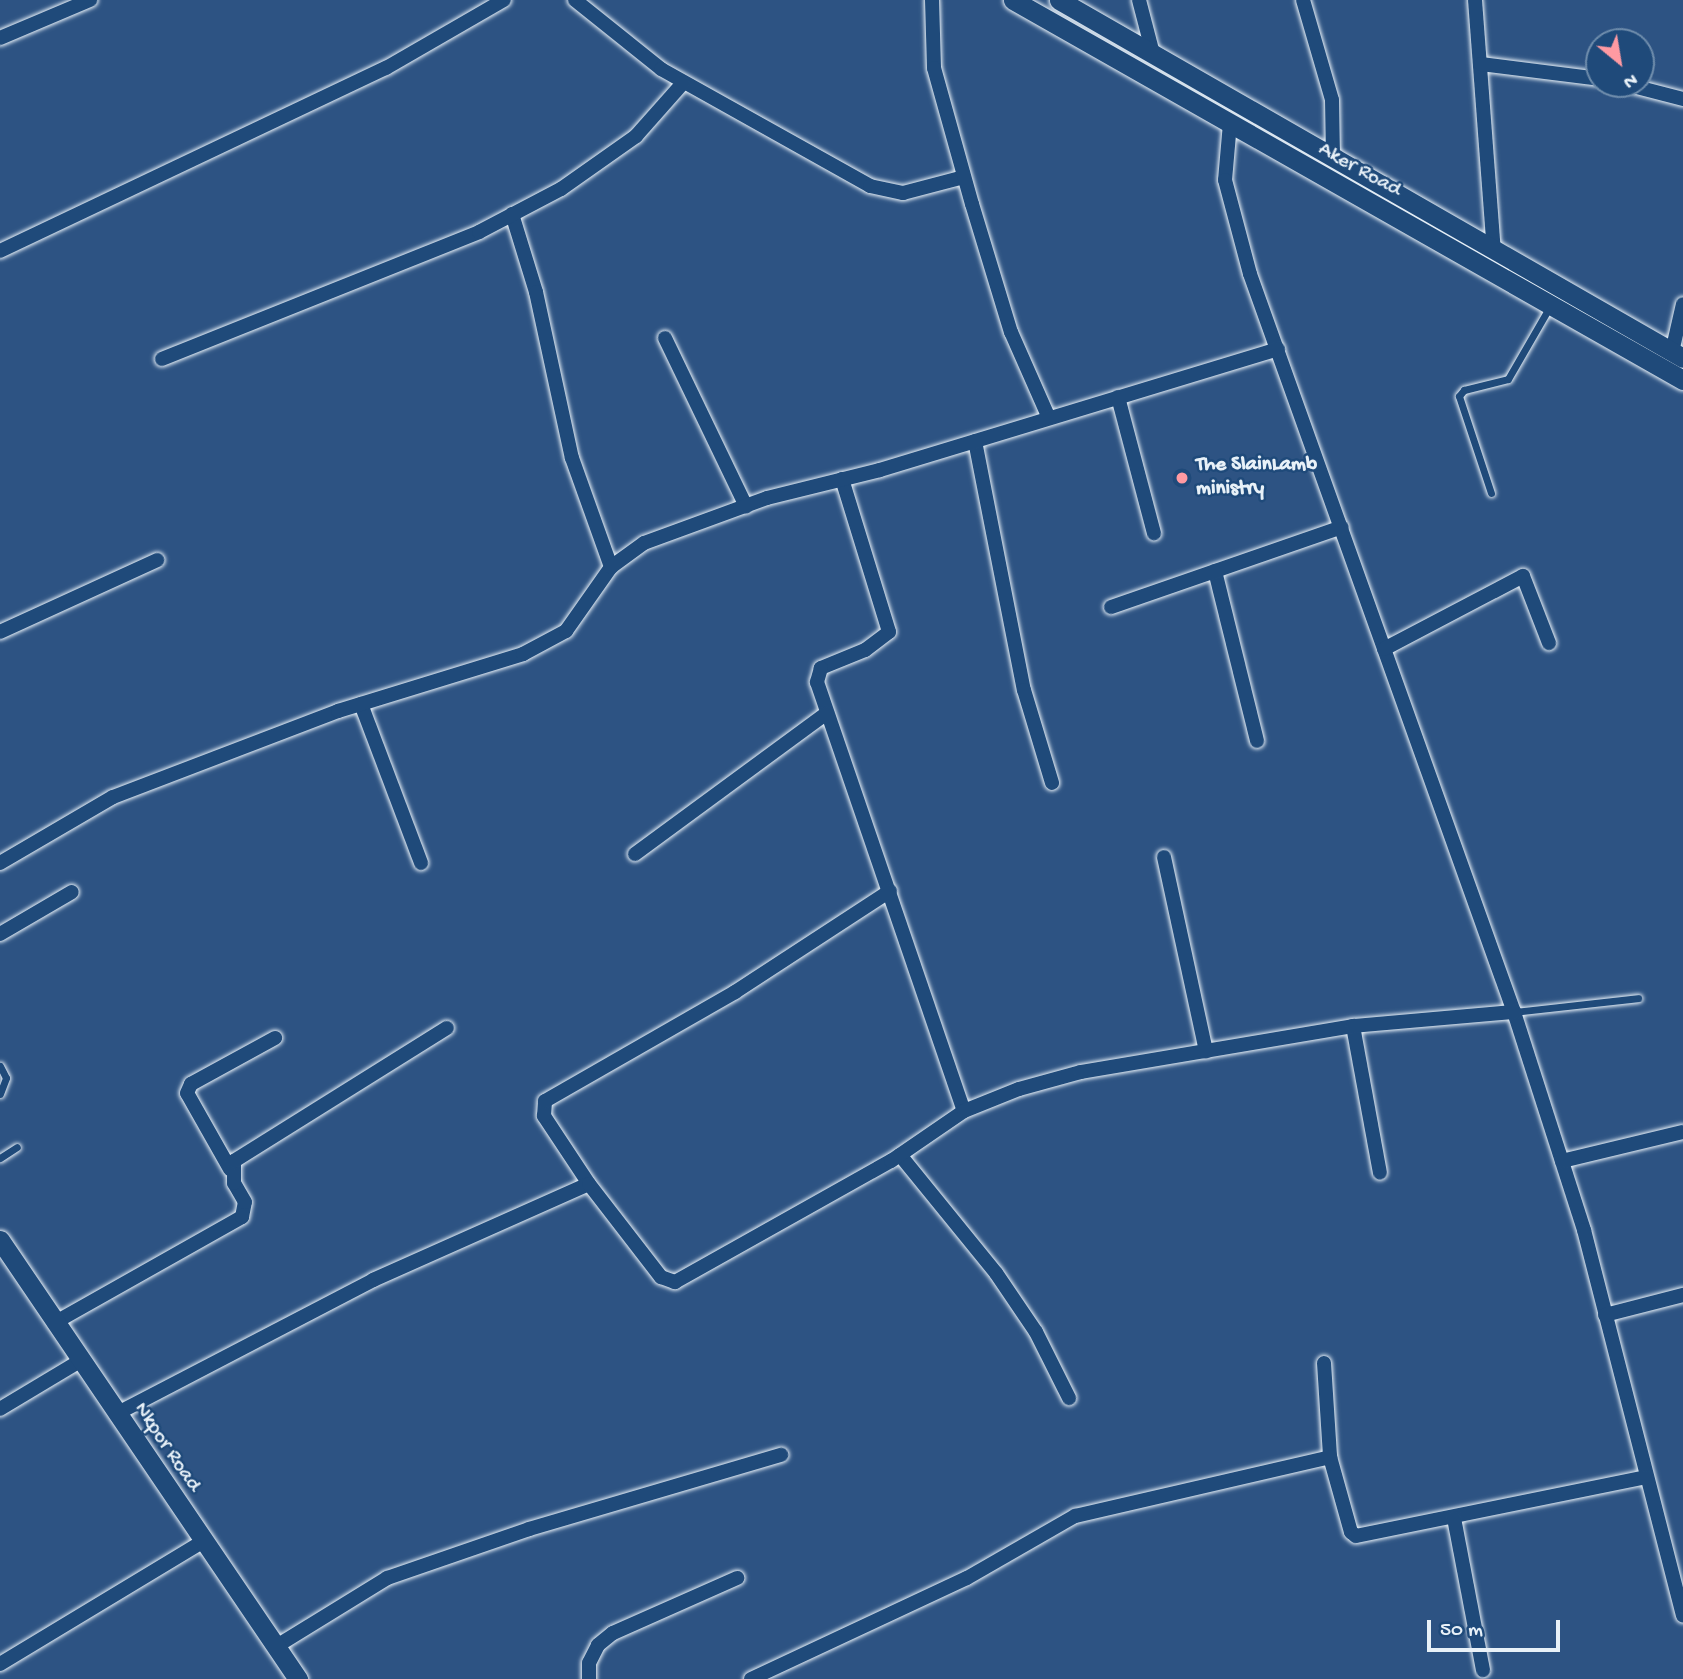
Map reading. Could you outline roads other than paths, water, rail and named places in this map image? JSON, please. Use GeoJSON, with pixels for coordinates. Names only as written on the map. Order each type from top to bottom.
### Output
{"type":"FeatureCollection","features":[{"type":"Feature","properties":{"kind":"street"},"geometry":{"type":"LineString","coordinates":[[0,38],[90,0]]}},
{"type":"Feature","properties":{"kind":"street"},"geometry":{"type":"LineString","coordinates":[[0,251],[386,68],[504,0]]}},
{"type":"Feature","properties":{"kind":"street"},"geometry":{"type":"LineString","coordinates":[[575,0],[683,83],[870,186],[903,193],[964,177]]}},
{"type":"Feature","properties":{"kind":"street"},"geometry":{"type":"LineString","coordinates":[[932,0],[934,68],[964,177],[1011,332],[1049,418]]}},
{"type":"Feature","properties":{"kind":"street","name":"Aker Road"},"geometry":{"type":"LineString","coordinates":[[1013,0],[1551,304],[1581,311],[1678,355]]}},
{"type":"Feature","properties":{"kind":"street","name":"Aker Road"},"geometry":{"type":"LineString","coordinates":[[1059,0],[1152,50],[1333,159],[1494,251],[1683,380]]}},
{"type":"Feature","properties":{"kind":"street"},"geometry":{"type":"LineString","coordinates":[[1139,0],[1152,50]]}},
{"type":"Feature","properties":{"kind":"street"},"geometry":{"type":"LineString","coordinates":[[1303,0],[1332,100],[1333,159]]}},
{"type":"Feature","properties":{"kind":"street"},"geometry":{"type":"LineString","coordinates":[[1475,0],[1494,251]]}},
{"type":"Feature","properties":{"kind":"street"},"geometry":{"type":"LineString","coordinates":[[1481,64],[1585,77]]}},
{"type":"Feature","properties":{"kind":"street"},"geometry":{"type":"LineString","coordinates":[[162,359],[342,289],[512,214],[561,189],[636,136],[683,83]]}},
{"type":"Feature","properties":{"kind":"street"},"geometry":{"type":"LineString","coordinates":[[1655,92],[1683,99]]}},
{"type":"Feature","properties":{"kind":"street"},"geometry":{"type":"LineString","coordinates":[[1230,123],[1225,180],[1250,274],[1514,1012],[1562,1161],[1682,1610]]}},
{"type":"Feature","properties":{"kind":"street"},"geometry":{"type":"LineString","coordinates":[[512,214],[536,292],[572,458],[611,567]]}},
{"type":"Feature","properties":{"kind":"street"},"geometry":{"type":"LineString","coordinates":[[1678,355],[1683,303]]}},
{"type":"Feature","properties":{"kind":"street"},"geometry":{"type":"LineString","coordinates":[[665,338],[746,506]]}},
{"type":"Feature","properties":{"kind":"street"},"geometry":{"type":"LineString","coordinates":[[0,863],[113,797],[361,704],[523,654],[566,631],[611,567],[644,543],[746,506],[975,441],[1278,349]]}},
{"type":"Feature","properties":{"kind":"street"},"geometry":{"type":"LineString","coordinates":[[1118,397],[1154,533]]}},
{"type":"Feature","properties":{"kind":"street"},"geometry":{"type":"LineString","coordinates":[[975,441],[1024,690],[1052,783]]}},
{"type":"Feature","properties":{"kind":"street"},"geometry":{"type":"LineString","coordinates":[[842,480],[889,632],[865,650],[821,668],[817,682],[964,1111]]}},
{"type":"Feature","properties":{"kind":"street"},"geometry":{"type":"LineString","coordinates":[[1111,607],[1342,527]]}},
{"type":"Feature","properties":{"kind":"street"},"geometry":{"type":"LineString","coordinates":[[0,632],[157,560]]}},
{"type":"Feature","properties":{"kind":"street"},"geometry":{"type":"LineString","coordinates":[[1214,571],[1257,741]]}},
{"type":"Feature","properties":{"kind":"street"},"geometry":{"type":"LineString","coordinates":[[1384,649],[1523,576],[1549,643]]}},
{"type":"Feature","properties":{"kind":"street"},"geometry":{"type":"LineString","coordinates":[[361,704],[421,863]]}},
{"type":"Feature","properties":{"kind":"street"},"geometry":{"type":"LineString","coordinates":[[635,854],[827,713]]}},
{"type":"Feature","properties":{"kind":"street"},"geometry":{"type":"LineString","coordinates":[[1164,857],[1206,1052]]}},
{"type":"Feature","properties":{"kind":"street"},"geometry":{"type":"LineString","coordinates":[[890,891],[735,992],[545,1101],[544,1115],[589,1184],[661,1277],[675,1282],[900,1156],[964,1111],[1019,1089],[1082,1073],[1353,1026],[1514,1012]]}},
{"type":"Feature","properties":{"kind":"street"},"geometry":{"type":"LineString","coordinates":[[0,934],[72,892]]}},
{"type":"Feature","properties":{"kind":"street"},"geometry":{"type":"LineString","coordinates":[[1353,1026],[1380,1173]]}},
{"type":"Feature","properties":{"kind":"street"},"geometry":{"type":"LineString","coordinates":[[230,1169],[234,1161],[447,1028]]}},
{"type":"Feature","properties":{"kind":"street"},"geometry":{"type":"LineString","coordinates":[[54,1323],[242,1217],[245,1202],[230,1169],[187,1093],[191,1084],[275,1038]]}},
{"type":"Feature","properties":{"kind":"street"},"geometry":{"type":"LineString","coordinates":[[1562,1161],[1683,1132]]}},
{"type":"Feature","properties":{"kind":"street"},"geometry":{"type":"LineString","coordinates":[[900,1156],[996,1273],[1036,1332],[1069,1398]]}},
{"type":"Feature","properties":{"kind":"street"},"geometry":{"type":"LineString","coordinates":[[116,1415],[373,1280],[589,1184]]}},
{"type":"Feature","properties":{"kind":"street","name":"Nkpor Road"},"geometry":{"type":"LineString","coordinates":[[0,1240],[202,1542],[298,1679]]}},
{"type":"Feature","properties":{"kind":"street"},"geometry":{"type":"LineString","coordinates":[[1605,1315],[1683,1295]]}},
{"type":"Feature","properties":{"kind":"street"},"geometry":{"type":"LineString","coordinates":[[0,1409],[80,1362]]}},
{"type":"Feature","properties":{"kind":"street"},"geometry":{"type":"LineString","coordinates":[[1324,1363],[1329,1457],[1353,1535],[1367,1537],[1645,1477]]}},
{"type":"Feature","properties":{"kind":"street"},"geometry":{"type":"LineString","coordinates":[[275,1647],[387,1578],[529,1529],[781,1455]]}},
{"type":"Feature","properties":{"kind":"street"},"geometry":{"type":"LineString","coordinates":[[751,1679],[967,1578],[1075,1516],[1329,1457]]}},
{"type":"Feature","properties":{"kind":"street"},"geometry":{"type":"LineString","coordinates":[[1454,1518],[1483,1670]]}},
{"type":"Feature","properties":{"kind":"street"},"geometry":{"type":"LineString","coordinates":[[0,1664],[202,1542]]}},
{"type":"Feature","properties":{"kind":"street"},"geometry":{"type":"LineString","coordinates":[[589,1679],[589,1663],[598,1645],[613,1633],[737,1578]]}},
{"type":"Feature","properties":{"kind":"lane"},"geometry":{"type":"LineString","coordinates":[[1491,493],[1459,396],[1464,390],[1508,379],[1551,304]]}},
{"type":"Feature","properties":{"kind":"lane"},"geometry":{"type":"LineString","coordinates":[[1514,1012],[1638,998]]}},
{"type":"Feature","properties":{"kind":"lane"},"geometry":{"type":"LineString","coordinates":[[0,1066],[6,1078],[0,1094]]}},
{"type":"Feature","properties":{"kind":"lane"},"geometry":{"type":"LineString","coordinates":[[0,1158],[17,1147]]}},
{"type":"Feature","properties":{"kind":"place","name":"The SlainLamb ministry"},"geometry":{"type":"Point","coordinates":[1182,478]}}]}
